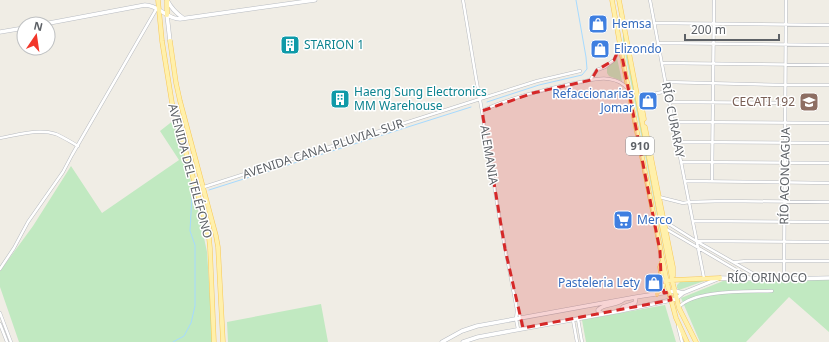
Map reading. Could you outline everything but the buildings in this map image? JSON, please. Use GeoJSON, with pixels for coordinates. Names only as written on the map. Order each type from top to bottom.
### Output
{"type":"FeatureCollection","features":[{"type":"Feature","properties":{"kind":"main road","name":"AVENIDA DEL TELÉFONO"},"geometry":{"type":"LineString","coordinates":[[158,0],[162,42],[172,103],[209,238],[214,342]]}},
{"type":"Feature","properties":{"kind":"main road","name":"AVENIDA DEL TELÉFONO"},"geometry":{"type":"LineString","coordinates":[[167,0],[167,15],[176,83],[206,192],[218,247],[223,342]]}},
{"type":"Feature","properties":{"kind":"main road"},"geometry":{"type":"LineString","coordinates":[[167,0],[175,12],[183,18]]}},
{"type":"Feature","properties":{"kind":"main road"},"geometry":{"type":"LineString","coordinates":[[56,22],[145,5],[153,6],[176,19],[315,0]]}},
{"type":"Feature","properties":{"kind":"main road","name":"910"},"geometry":{"type":"LineString","coordinates":[[612,0],[662,261],[664,282],[669,292]]}},
{"type":"Feature","properties":{"kind":"main road","name":"910"},"geometry":{"type":"LineString","coordinates":[[619,0],[675,291]]}},
{"type":"Feature","properties":{"kind":"main road"},"geometry":{"type":"LineString","coordinates":[[0,32],[16,29]]}},
{"type":"Feature","properties":{"kind":"main road"},"geometry":{"type":"LineString","coordinates":[[638,97],[666,229],[673,269],[672,280]]}},
{"type":"Feature","properties":{"kind":"main road"},"geometry":{"type":"LineString","coordinates":[[198,195],[206,192]]}},
{"type":"Feature","properties":{"kind":"main road"},"geometry":{"type":"LineString","coordinates":[[657,294],[662,288],[664,282],[672,280],[720,278]]}},
{"type":"Feature","properties":{"kind":"main road","name":"RÍO ORINOCO"},"geometry":{"type":"LineString","coordinates":[[676,299],[683,293],[720,278],[829,278]]}},
{"type":"Feature","properties":{"kind":"main road"},"geometry":{"type":"LineString","coordinates":[[442,342],[469,329],[516,319],[636,297],[675,291],[683,293]]}},
{"type":"Feature","properties":{"kind":"main road"},"geometry":{"type":"LineString","coordinates":[[675,291],[679,308],[696,342]]}},
{"type":"Feature","properties":{"kind":"main road"},"geometry":{"type":"LineString","coordinates":[[669,292],[676,318],[687,342]]}},
{"type":"Feature","properties":{"kind":"main road"},"geometry":{"type":"LineString","coordinates":[[620,311],[623,307],[635,303],[636,297]]}},
{"type":"Feature","properties":{"kind":"main road"},"geometry":{"type":"LineString","coordinates":[[463,342],[472,338],[573,320],[676,299]]}},
{"type":"Feature","properties":{"kind":"main road"},"geometry":{"type":"LineString","coordinates":[[604,314],[598,311],[600,307],[619,303],[624,300]]}},
{"type":"Feature","properties":{"kind":"street","name":"ALEMANIA"},"geometry":{"type":"LineString","coordinates":[[463,0],[500,221],[517,310],[524,328]]}},
{"type":"Feature","properties":{"kind":"street","name":"RÍO CURARAY"},"geometry":{"type":"LineString","coordinates":[[650,0],[704,278]]}},
{"type":"Feature","properties":{"kind":"street"},"geometry":{"type":"LineString","coordinates":[[712,181],[714,0]]}},
{"type":"Feature","properties":{"kind":"street","name":"RÍO ACONCAGUA"},"geometry":{"type":"LineString","coordinates":[[784,279],[786,0]]}},
{"type":"Feature","properties":{"kind":"street"},"geometry":{"type":"LineString","coordinates":[[0,268],[14,248],[28,222],[63,172],[158,9]]}},
{"type":"Feature","properties":{"kind":"street"},"geometry":{"type":"LineString","coordinates":[[654,23],[829,25]]}},
{"type":"Feature","properties":{"kind":"street"},"geometry":{"type":"LineString","coordinates":[[658,43],[829,45]]}},
{"type":"Feature","properties":{"kind":"street"},"geometry":{"type":"LineString","coordinates":[[591,80],[597,70],[606,67],[614,60],[620,46]]}},
{"type":"Feature","properties":{"kind":"street"},"geometry":{"type":"LineString","coordinates":[[662,63],[829,65]]}},
{"type":"Feature","properties":{"kind":"street","name":"AVENIDA CANAL PLUVIAL SUR"},"geometry":{"type":"LineString","coordinates":[[204,187],[537,81],[580,71]]}},
{"type":"Feature","properties":{"kind":"street"},"geometry":{"type":"LineString","coordinates":[[482,111],[504,101],[555,87],[591,80],[605,78],[615,80],[628,89]]}},
{"type":"Feature","properties":{"kind":"street"},"geometry":{"type":"LineString","coordinates":[[665,82],[829,85]]}},
{"type":"Feature","properties":{"kind":"street"},"geometry":{"type":"LineString","coordinates":[[638,97],[667,91]]}},
{"type":"Feature","properties":{"kind":"street"},"geometry":{"type":"LineString","coordinates":[[669,102],[785,104]]}},
{"type":"Feature","properties":{"kind":"street"},"geometry":{"type":"LineString","coordinates":[[673,122],[829,123]]}},
{"type":"Feature","properties":{"kind":"street"},"geometry":{"type":"LineString","coordinates":[[0,138],[43,131],[55,134],[78,146]]}},
{"type":"Feature","properties":{"kind":"street"},"geometry":{"type":"LineString","coordinates":[[677,142],[829,143]]}},
{"type":"Feature","properties":{"kind":"street"},"geometry":{"type":"LineString","coordinates":[[681,162],[829,163]]}},
{"type":"Feature","properties":{"kind":"street"},"geometry":{"type":"LineString","coordinates":[[685,181],[829,183]]}},
{"type":"Feature","properties":{"kind":"street"},"geometry":{"type":"LineString","coordinates":[[659,197],[678,203],[829,202]]}},
{"type":"Feature","properties":{"kind":"street"},"geometry":{"type":"LineString","coordinates":[[664,221],[696,241],[764,279]]}},
{"type":"Feature","properties":{"kind":"street"},"geometry":{"type":"LineString","coordinates":[[693,221],[829,222]]}},
{"type":"Feature","properties":{"kind":"street"},"geometry":{"type":"LineString","coordinates":[[666,229],[751,279]]}},
{"type":"Feature","properties":{"kind":"street"},"geometry":{"type":"LineString","coordinates":[[696,241],[829,242]]}},
{"type":"Feature","properties":{"kind":"street"},"geometry":{"type":"LineString","coordinates":[[735,262],[746,260],[829,261]]}},
{"type":"Feature","properties":{"kind":"street"},"geometry":{"type":"LineString","coordinates":[[679,308],[690,299],[727,292],[772,291]]}},
{"type":"Feature","properties":{"kind":"street","name":"ALEMANIA"},"geometry":{"type":"LineString","coordinates":[[517,310],[516,319],[518,329]]}},
{"type":"Feature","properties":{"kind":"street"},"geometry":{"type":"LineString","coordinates":[[0,313],[12,342]]}},
{"type":"Feature","properties":{"kind":"street"},"geometry":{"type":"LineString","coordinates":[[676,318],[682,342]]}},
{"type":"Feature","properties":{"kind":"street"},"geometry":{"type":"LineString","coordinates":[[578,319],[582,342]]}},
{"type":"Feature","properties":{"kind":"street"},"geometry":{"type":"LineString","coordinates":[[573,320],[577,342]]}},
{"type":"Feature","properties":{"kind":"street"},"geometry":{"type":"LineString","coordinates":[[0,324],[7,342]]}},
{"type":"Feature","properties":{"kind":"highlighted area"},"geometry":{"type":"Polygon","coordinates":[[[620,46],[660,251],[661,277],[664,293],[669,292],[671,300],[523,328],[505,249],[482,111],[533,93],[591,80],[597,70],[614,60],[620,46]]]}},
{"type":"Feature","properties":{"kind":"green space"},"geometry":{"type":"Polygon","coordinates":[[[618,4],[669,278],[623,42],[618,4]]]}},
{"type":"Feature","properties":{"kind":"green space"},"geometry":{"type":"Polygon","coordinates":[[[617,58],[622,81],[609,76],[607,73],[607,68],[617,58]]]}},
{"type":"Feature","properties":{"kind":"green space"},"geometry":{"type":"Polygon","coordinates":[[[174,120],[196,200],[207,252],[213,342],[19,342],[0,287],[0,271],[33,226],[71,166],[102,213],[179,160],[160,131],[174,120]]]}},
{"type":"Feature","properties":{"kind":"green space"},"geometry":{"type":"Polygon","coordinates":[[[829,279],[829,332],[789,297],[746,342],[700,342],[681,298],[723,281],[829,279]]]}},
{"type":"Feature","properties":{"kind":"green space"},"geometry":{"type":"Polygon","coordinates":[[[707,280],[679,290],[677,288],[677,285],[681,281],[707,280]]]}},
{"type":"Feature","properties":{"kind":"green space"},"geometry":{"type":"Polygon","coordinates":[[[321,304],[328,342],[228,342],[227,322],[321,304]]]}},
{"type":"Feature","properties":{"kind":"green space"},"geometry":{"type":"Polygon","coordinates":[[[665,305],[676,342],[586,342],[582,320],[665,305]]]}},
{"type":"Feature","properties":{"kind":"waterway"},"geometry":{"type":"LineString","coordinates":[[487,102],[539,85],[582,75],[587,69],[576,0]]}},
{"type":"Feature","properties":{"kind":"waterway"},"geometry":{"type":"LineString","coordinates":[[209,190],[471,107]]}},
{"type":"Feature","properties":{"kind":"waterway"},"geometry":{"type":"LineString","coordinates":[[173,342],[184,336],[191,323],[195,306],[195,245],[190,231],[192,196]]}},
{"type":"Feature","properties":{"kind":"place","name":"Hemsa"},"geometry":{"type":"Point","coordinates":[598,24]}},
{"type":"Feature","properties":{"kind":"place","name":"STARION 1"},"geometry":{"type":"Point","coordinates":[290,45]}},
{"type":"Feature","properties":{"kind":"place","name":"Elizondo"},"geometry":{"type":"Point","coordinates":[600,49]}},
{"type":"Feature","properties":{"kind":"place","name":"Haeng Sung Electronics MM Warehouse"},"geometry":{"type":"Point","coordinates":[340,99]}},
{"type":"Feature","properties":{"kind":"place","name":"Refaccionarias Jomar"},"geometry":{"type":"Point","coordinates":[648,101]}},
{"type":"Feature","properties":{"kind":"place","name":"CECATI 192"},"geometry":{"type":"Point","coordinates":[809,102]}},
{"type":"Feature","properties":{"kind":"place","name":"Merco"},"geometry":{"type":"Point","coordinates":[623,220]}},
{"type":"Feature","properties":{"kind":"place","name":"Pasteleria Lety"},"geometry":{"type":"Point","coordinates":[654,283]}}]}
